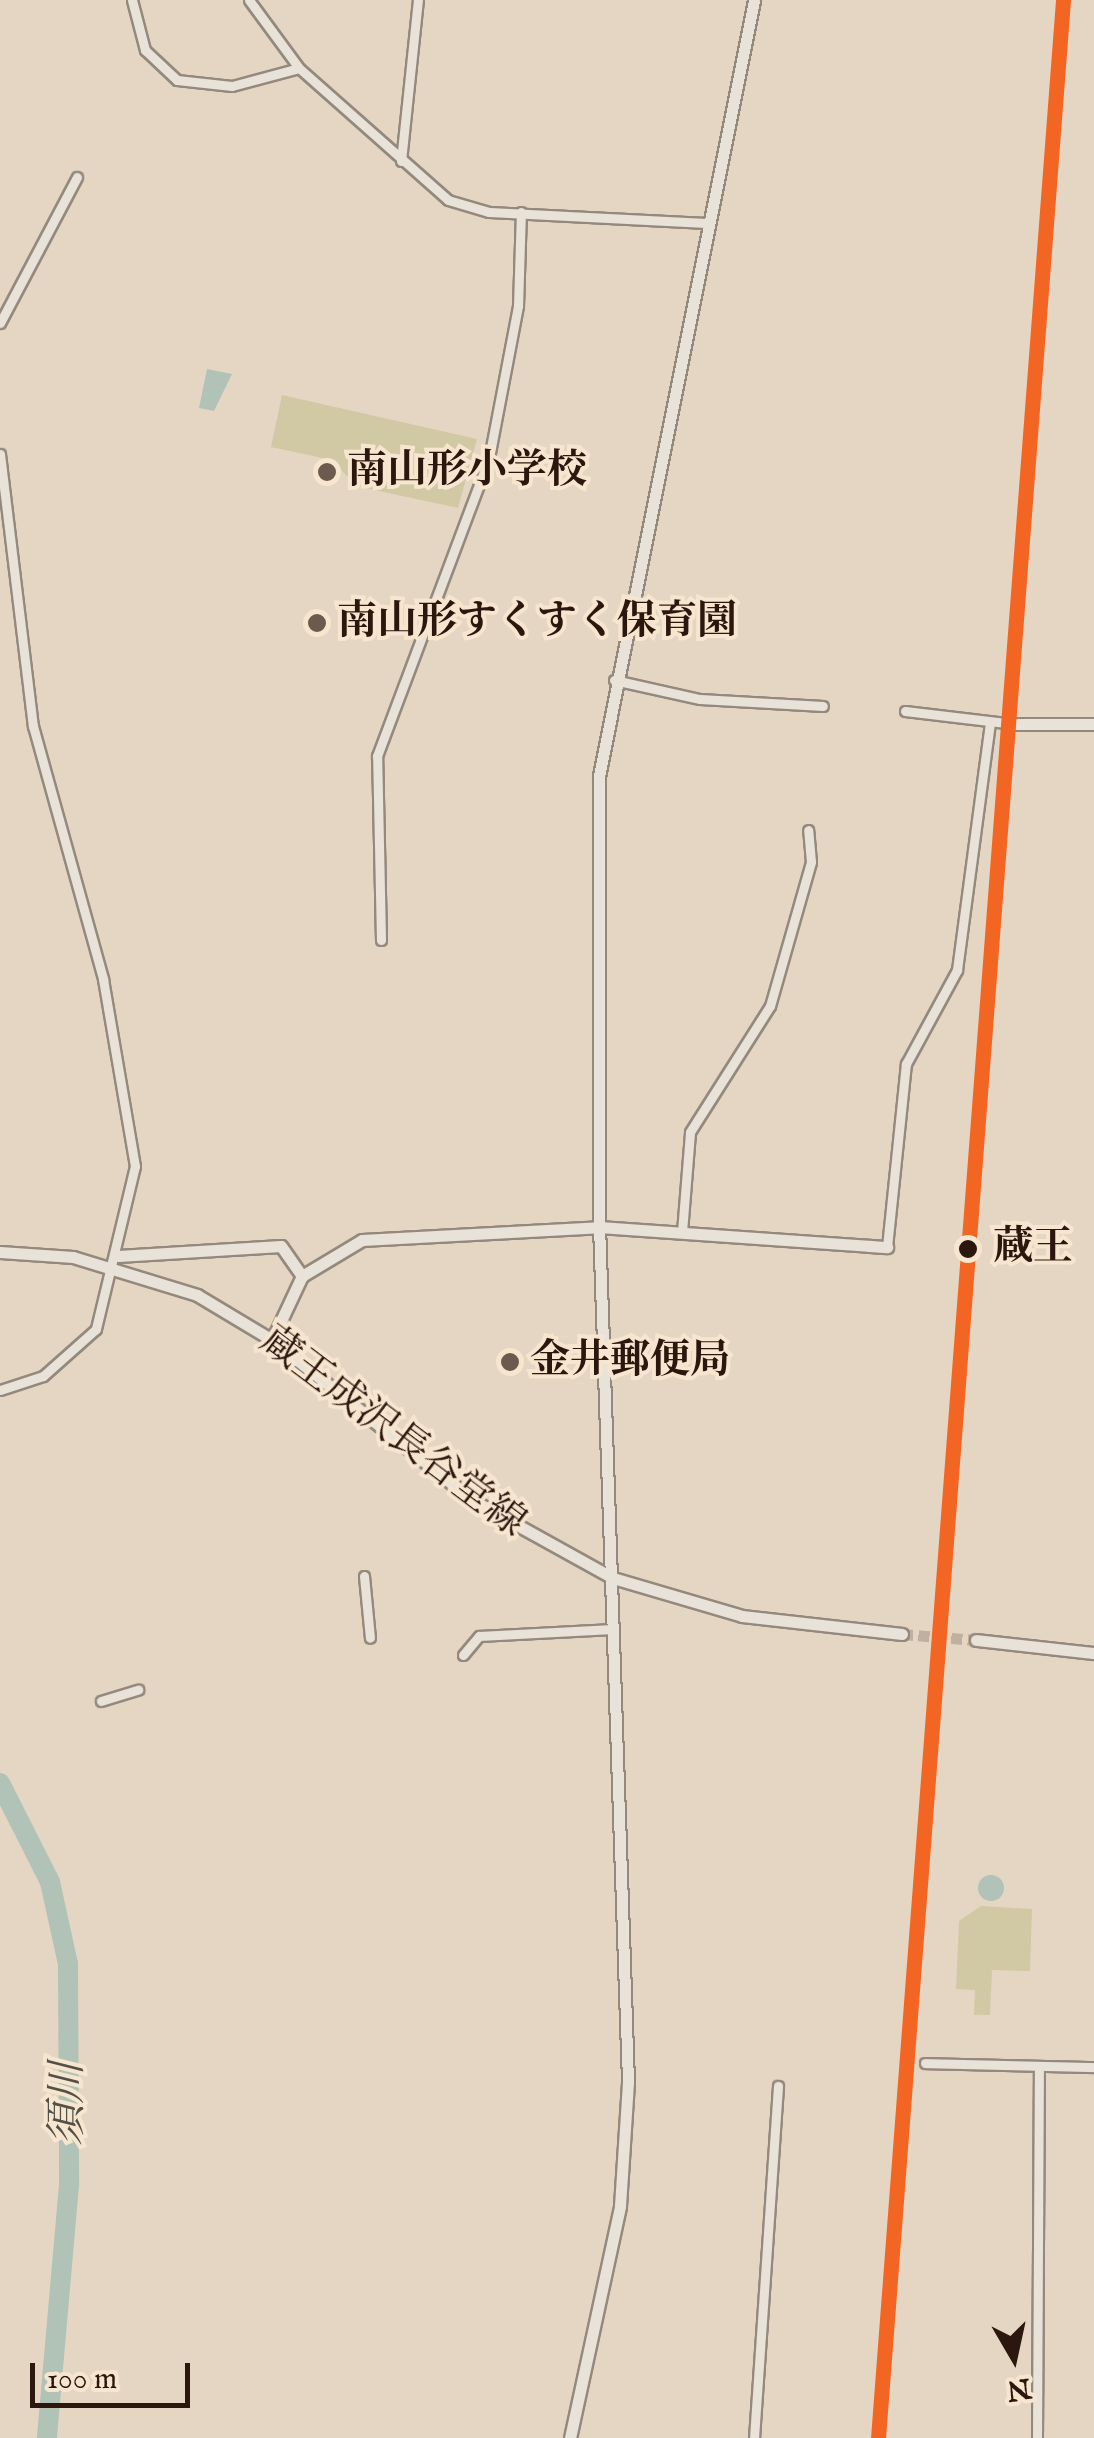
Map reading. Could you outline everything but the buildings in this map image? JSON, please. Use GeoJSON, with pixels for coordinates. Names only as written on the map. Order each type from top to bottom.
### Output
{"type":"FeatureCollection","features":[{"type":"Feature","properties":{"kind":"street"},"geometry":{"type":"LineString","coordinates":[[132,0],[145,50],[177,80],[232,86],[299,68]]}},
{"type":"Feature","properties":{"kind":"street"},"geometry":{"type":"LineString","coordinates":[[249,0],[299,68],[448,200],[522,212],[707,222]]}},
{"type":"Feature","properties":{"kind":"street"},"geometry":{"type":"LineString","coordinates":[[401,162],[418,0]]}},
{"type":"Feature","properties":{"kind":"street"},"geometry":{"type":"LineString","coordinates":[[570,2438],[626,2166],[613,1578],[599,1227],[597,812],[614,680],[754,0]]}},
{"type":"Feature","properties":{"kind":"street"},"geometry":{"type":"LineString","coordinates":[[0,323],[77,177]]}},
{"type":"Feature","properties":{"kind":"street"},"geometry":{"type":"LineString","coordinates":[[381,940],[377,756],[489,458],[518,306],[522,212]]}},
{"type":"Feature","properties":{"kind":"street"},"geometry":{"type":"LineString","coordinates":[[0,454],[33,726],[103,978],[132,1151],[116,1261],[96,1329],[43,1376],[0,1390]]}},
{"type":"Feature","properties":{"kind":"street"},"geometry":{"type":"LineString","coordinates":[[614,680],[700,699],[822,706]]}},
{"type":"Feature","properties":{"kind":"street"},"geometry":{"type":"LineString","coordinates":[[906,711],[1014,724],[1094,724]]}},
{"type":"Feature","properties":{"kind":"street"},"geometry":{"type":"LineString","coordinates":[[272,1340],[302,1276],[362,1240],[599,1227],[887,1247],[906,1064],[957,970],[990,722]]}},
{"type":"Feature","properties":{"kind":"street"},"geometry":{"type":"LineString","coordinates":[[682,1232],[690,1132],[770,1006],[811,862],[808,830]]}},
{"type":"Feature","properties":{"kind":"street"},"geometry":{"type":"LineString","coordinates":[[116,1261],[281,1246],[302,1276]]}},
{"type":"Feature","properties":{"kind":"street","name":"蔵王成沢長谷堂線"},"geometry":{"type":"LineString","coordinates":[[0,1252],[116,1261],[197,1295],[272,1340],[474,1501],[613,1578],[742,1616],[902,1634]]}},
{"type":"Feature","properties":{"kind":"street"},"geometry":{"type":"LineString","coordinates":[[364,1576],[370,1638]]}},
{"type":"Feature","properties":{"kind":"street"},"geometry":{"type":"LineString","coordinates":[[463,1656],[479,1636],[613,1629]]}},
{"type":"Feature","properties":{"kind":"street"},"geometry":{"type":"LineString","coordinates":[[976,1640],[1094,1653]]}},
{"type":"Feature","properties":{"kind":"street"},"geometry":{"type":"LineString","coordinates":[[101,1701],[138,1690]]}},
{"type":"Feature","properties":{"kind":"street"},"geometry":{"type":"LineString","coordinates":[[925,2064],[1094,2067]]}},
{"type":"Feature","properties":{"kind":"street"},"geometry":{"type":"LineString","coordinates":[[1037,2438],[1038,2066]]}},
{"type":"Feature","properties":{"kind":"street"},"geometry":{"type":"LineString","coordinates":[[754,2438],[778,2086]]}},
{"type":"Feature","properties":{"kind":"shaded area"},"geometry":{"type":"Polygon","coordinates":[[[207,369],[232,374],[214,411],[199,408],[207,369]]]}},
{"type":"Feature","properties":{"kind":"shaded area"},"geometry":{"type":"Polygon","coordinates":[[[282,395],[477,439],[458,508],[356,486],[332,460],[271,447],[282,395]]]}},
{"type":"Feature","properties":{"kind":"shaded area"},"geometry":{"type":"Polygon","coordinates":[[[991,1875],[1000,1879],[1004,1888],[1000,1897],[991,1901],[982,1897],[978,1888],[982,1879],[991,1875]]]}},
{"type":"Feature","properties":{"kind":"shaded area"},"geometry":{"type":"Polygon","coordinates":[[[981,1906],[1032,1909],[1030,1971],[992,1970],[990,2015],[974,2015],[975,1990],[956,1989],[959,1921],[981,1906]]]}},
{"type":"Feature","properties":{"kind":"waterway","name":"須川"},"geometry":{"type":"LineString","coordinates":[[0,1783],[50,1882],[68,1964],[69,2185],[47,2438]]}},
{"type":"Feature","properties":{"kind":"tunnel"},"geometry":{"type":"LineString","coordinates":[[902,1634],[976,1640]]}},
{"type":"Feature","properties":{"kind":"transit line"},"geometry":{"type":"LineString","coordinates":[[878,2438],[1063,0]]}},
{"type":"Feature","properties":{"kind":"place","name":"南山形小学校"},"geometry":{"type":"Point","coordinates":[327,472]}},
{"type":"Feature","properties":{"kind":"place","name":"南山形すくすく保育園"},"geometry":{"type":"Point","coordinates":[317,623]}},
{"type":"Feature","properties":{"kind":"place","name":"蔵王"},"geometry":{"type":"Point","coordinates":[968,1249]}},
{"type":"Feature","properties":{"kind":"place","name":"金井郵便局"},"geometry":{"type":"Point","coordinates":[510,1362]}}]}
